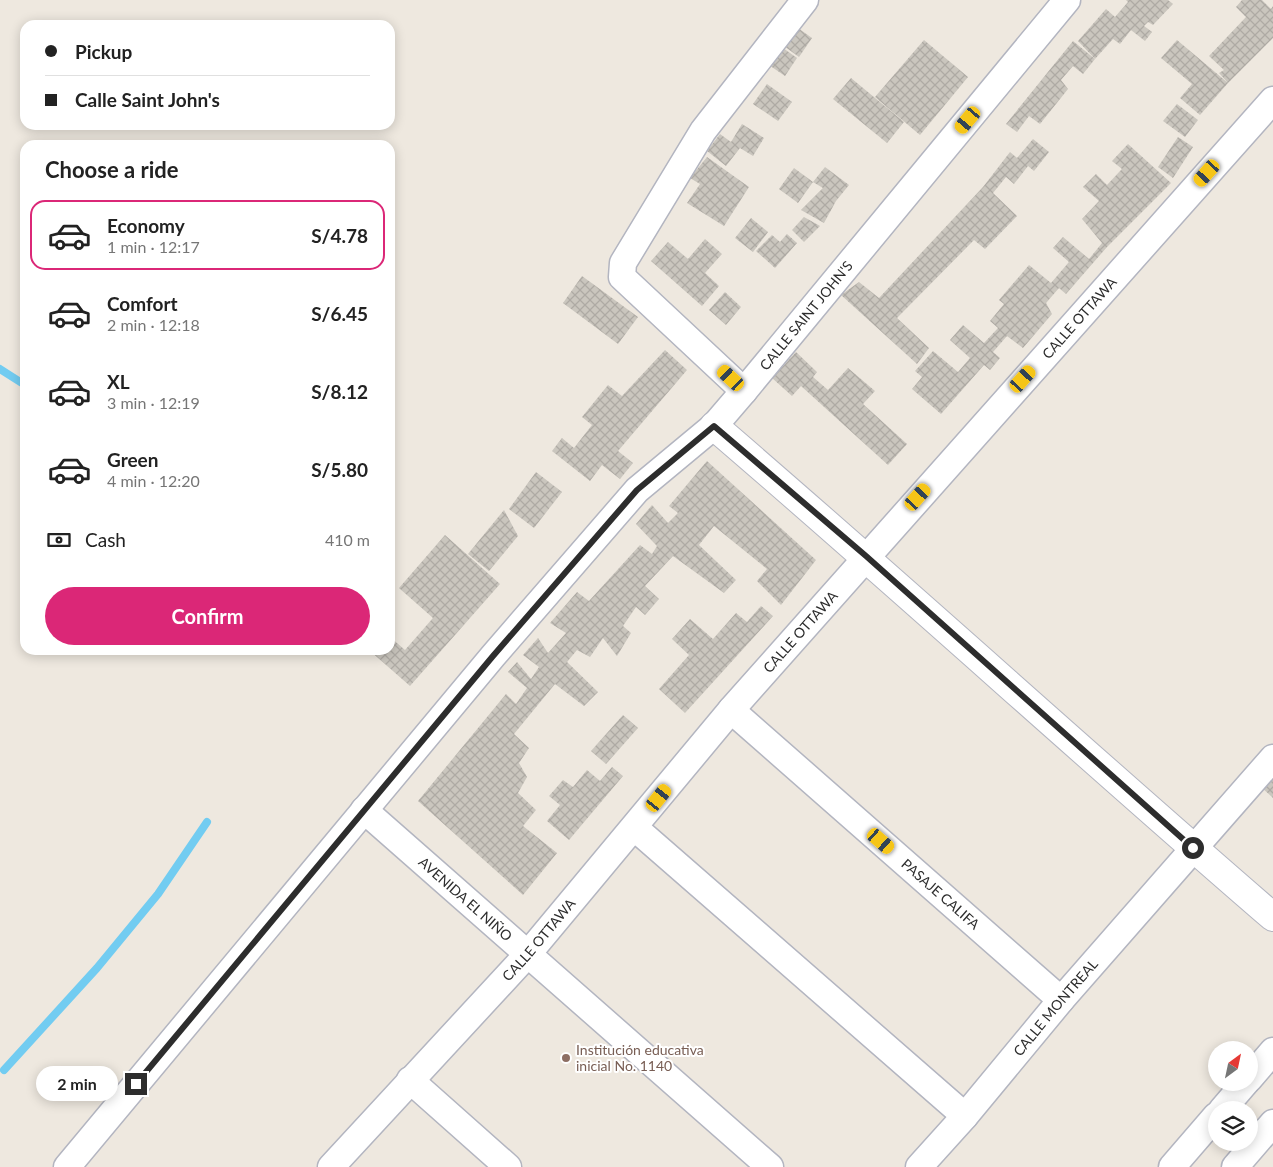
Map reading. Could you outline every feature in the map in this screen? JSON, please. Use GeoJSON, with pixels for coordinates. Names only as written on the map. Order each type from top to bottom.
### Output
{"type":"FeatureCollection","features":[{"type":"Feature","properties":{"kind":"street"},"geometry":{"type":"LineString","coordinates":[[744,391],[622,277],[623,263],[703,131],[805,0]]}},
{"type":"Feature","properties":{"kind":"street","name":"CALLE SAINT JOHN'S"},"geometry":{"type":"LineString","coordinates":[[67,1167],[493,656],[637,490],[714,426],[744,391],[1067,0]]}},
{"type":"Feature","properties":{"kind":"street","name":"CALLE OTTAWA"},"geometry":{"type":"LineString","coordinates":[[331,1167],[527,956],[731,710],[1273,100]]}},
{"type":"Feature","properties":{"kind":"street"},"geometry":{"type":"LineString","coordinates":[[714,426],[866,556],[1273,917]]}},
{"type":"Feature","properties":{"kind":"street","name":"PASAJE CALIFA"},"geometry":{"type":"LineString","coordinates":[[731,710],[1061,1000]]}},
{"type":"Feature","properties":{"kind":"street","name":"CALLE MONTREAL"},"geometry":{"type":"LineString","coordinates":[[919,1167],[965,1116],[1061,1000],[1273,758]]}},
{"type":"Feature","properties":{"kind":"street","name":"AVENIDA EL NIÑO"},"geometry":{"type":"LineString","coordinates":[[364,810],[527,956],[770,1167]]}},
{"type":"Feature","properties":{"kind":"street"},"geometry":{"type":"LineString","coordinates":[[635,828],[965,1116]]}},
{"type":"Feature","properties":{"kind":"street"},"geometry":{"type":"LineString","coordinates":[[1258,1068],[1273,1051]]}},
{"type":"Feature","properties":{"kind":"street"},"geometry":{"type":"LineString","coordinates":[[410,1080],[508,1167]]}},
{"type":"Feature","properties":{"kind":"street"},"geometry":{"type":"LineString","coordinates":[[1230,1101],[1238,1091]]}},
{"type":"Feature","properties":{"kind":"street"},"geometry":{"type":"LineString","coordinates":[[1236,1167],[1273,1123]]}},
{"type":"Feature","properties":{"kind":"street"},"geometry":{"type":"LineString","coordinates":[[1172,1167],[1208,1125]]}},
{"type":"Feature","properties":{"kind":"building"},"geometry":{"type":"Polygon","coordinates":[[[1126,0],[1168,0],[1173,4],[1153,25],[1148,22],[1144,26],[1152,32],[1145,41],[1131,30],[1120,44],[1113,39],[1095,59],[1078,41],[1106,9],[1115,17],[1128,2],[1126,0]]]}},
{"type":"Feature","properties":{"kind":"building"},"geometry":{"type":"Polygon","coordinates":[[[1242,0],[1262,0],[1271,9],[1273,6],[1273,38],[1228,83],[1219,73],[1224,70],[1209,56],[1246,17],[1236,7],[1242,0]]]}},
{"type":"Feature","properties":{"kind":"building"},"geometry":{"type":"Polygon","coordinates":[[[791,23],[812,38],[799,57],[777,41],[791,23]]]}},
{"type":"Feature","properties":{"kind":"building"},"geometry":{"type":"Polygon","coordinates":[[[924,40],[968,77],[920,135],[875,97],[924,40]]]}},
{"type":"Feature","properties":{"kind":"building"},"geometry":{"type":"Polygon","coordinates":[[[1177,40],[1228,83],[1200,115],[1180,98],[1192,84],[1161,58],[1177,40]]]}},
{"type":"Feature","properties":{"kind":"building"},"geometry":{"type":"Polygon","coordinates":[[[1073,41],[1095,59],[1083,74],[1073,66],[1061,80],[1068,89],[1040,124],[1029,116],[1017,132],[1006,124],[1073,41]]]}},
{"type":"Feature","properties":{"kind":"building"},"geometry":{"type":"Polygon","coordinates":[[[776,43],[797,58],[785,76],[763,61],[776,43]]]}},
{"type":"Feature","properties":{"kind":"building"},"geometry":{"type":"Polygon","coordinates":[[[851,78],[904,122],[887,143],[833,99],[851,78]]]}},
{"type":"Feature","properties":{"kind":"building"},"geometry":{"type":"Polygon","coordinates":[[[767,84],[792,102],[778,121],[753,104],[767,84]]]}},
{"type":"Feature","properties":{"kind":"building"},"geometry":{"type":"Polygon","coordinates":[[[1177,104],[1198,120],[1185,137],[1163,121],[1177,104]]]}},
{"type":"Feature","properties":{"kind":"building"},"geometry":{"type":"Polygon","coordinates":[[[742,124],[764,138],[753,156],[740,148],[726,166],[707,151],[720,134],[731,142],[742,124]]]}},
{"type":"Feature","properties":{"kind":"building"},"geometry":{"type":"Polygon","coordinates":[[[1178,137],[1193,147],[1173,178],[1158,167],[1178,137]]]}},
{"type":"Feature","properties":{"kind":"building"},"geometry":{"type":"Polygon","coordinates":[[[1033,139],[1049,152],[1034,171],[1028,166],[1014,184],[1006,177],[993,193],[1017,216],[985,249],[974,240],[897,318],[929,348],[917,364],[841,295],[859,282],[879,298],[983,187],[1010,152],[1017,158],[1033,139]]]}},
{"type":"Feature","properties":{"kind":"building"},"geometry":{"type":"Polygon","coordinates":[[[1128,144],[1171,183],[1107,247],[1066,294],[1059,288],[1046,303],[1052,314],[1023,348],[1007,336],[993,352],[1000,358],[990,370],[984,365],[941,414],[912,389],[922,377],[915,371],[933,351],[958,372],[970,358],[950,340],[963,325],[984,343],[998,328],[990,321],[1004,304],[999,300],[1029,265],[1051,283],[1069,262],[1053,248],[1063,237],[1089,259],[1102,243],[1082,219],[1099,201],[1083,187],[1096,174],[1107,185],[1122,169],[1112,161],[1128,144]]]}},
{"type":"Feature","properties":{"kind":"building"},"geometry":{"type":"Polygon","coordinates":[[[707,157],[749,187],[724,226],[687,203],[700,184],[690,178],[707,157]]]}},
{"type":"Feature","properties":{"kind":"building"},"geometry":{"type":"Polygon","coordinates":[[[825,167],[849,185],[836,201],[824,223],[801,210],[823,188],[813,182],[825,167]]]}},
{"type":"Feature","properties":{"kind":"building"},"geometry":{"type":"Polygon","coordinates":[[[794,168],[813,182],[798,203],[779,189],[794,168]]]}},
{"type":"Feature","properties":{"kind":"building"},"geometry":{"type":"Polygon","coordinates":[[[804,217],[820,226],[804,242],[792,230],[804,217]]]}},
{"type":"Feature","properties":{"kind":"building"},"geometry":{"type":"Polygon","coordinates":[[[751,218],[768,232],[753,252],[735,238],[751,218]]]}},
{"type":"Feature","properties":{"kind":"building"},"geometry":{"type":"Polygon","coordinates":[[[787,234],[797,243],[775,268],[756,251],[772,235],[780,242],[787,234]]]}},
{"type":"Feature","properties":{"kind":"building"},"geometry":{"type":"Polygon","coordinates":[[[705,239],[722,254],[705,273],[719,286],[702,306],[651,261],[668,242],[688,259],[705,239]]]}},
{"type":"Feature","properties":{"kind":"building"},"geometry":{"type":"Polygon","coordinates":[[[582,276],[638,317],[618,344],[563,303],[582,276]]]}},
{"type":"Feature","properties":{"kind":"building"},"geometry":{"type":"Polygon","coordinates":[[[725,292],[741,307],[726,325],[709,310],[725,292]]]}},
{"type":"Feature","properties":{"kind":"building"},"geometry":{"type":"Polygon","coordinates":[[[665,350],[687,370],[618,451],[633,463],[620,479],[602,465],[590,481],[552,451],[562,438],[574,448],[592,425],[582,417],[608,385],[622,396],[665,350]]]}},
{"type":"Feature","properties":{"kind":"building"},"geometry":{"type":"Polygon","coordinates":[[[796,352],[817,372],[813,377],[828,390],[848,368],[875,391],[863,404],[907,444],[888,465],[801,386],[792,396],[772,378],[796,352]]]}},
{"type":"Feature","properties":{"kind":"building"},"geometry":{"type":"Polygon","coordinates":[[[707,461],[816,560],[781,605],[757,581],[767,569],[714,526],[699,545],[736,580],[724,593],[673,556],[645,586],[659,599],[645,615],[636,607],[623,626],[631,633],[617,656],[603,638],[590,657],[577,650],[567,662],[598,692],[584,706],[555,684],[514,734],[529,748],[519,763],[527,777],[518,793],[536,810],[523,826],[557,853],[523,895],[418,801],[506,694],[516,704],[527,688],[508,672],[517,662],[531,679],[539,667],[523,655],[538,638],[548,653],[566,633],[550,623],[577,592],[589,601],[640,545],[652,554],[657,546],[636,524],[652,505],[668,523],[678,513],[669,506],[707,461]]]}},
{"type":"Feature","properties":{"kind":"building"},"geometry":{"type":"Polygon","coordinates":[[[536,472],[562,492],[534,528],[509,509],[536,472]]]}},
{"type":"Feature","properties":{"kind":"building"},"geometry":{"type":"Polygon","coordinates":[[[504,510],[518,536],[489,571],[468,554],[504,510]]]}},
{"type":"Feature","properties":{"kind":"building"},"geometry":{"type":"Polygon","coordinates":[[[445,535],[500,584],[410,686],[375,655],[395,655],[395,641],[405,650],[433,618],[399,588],[445,535]]]}},
{"type":"Feature","properties":{"kind":"building"},"geometry":{"type":"Polygon","coordinates":[[[761,606],[773,616],[685,713],[659,689],[689,655],[672,639],[690,619],[713,639],[736,613],[747,622],[761,606]]]}},
{"type":"Feature","properties":{"kind":"building"},"geometry":{"type":"Polygon","coordinates":[[[623,715],[638,728],[606,764],[591,751],[623,715]]]}},
{"type":"Feature","properties":{"kind":"building"},"geometry":{"type":"Polygon","coordinates":[[[612,767],[623,776],[569,840],[547,821],[560,805],[549,796],[563,780],[573,787],[587,770],[600,781],[612,767]]]}},
{"type":"Feature","properties":{"kind":"building"},"geometry":{"type":"Polygon","coordinates":[[[1273,773],[1273,798],[1261,787],[1273,773]]]}},
{"type":"Feature","properties":{"kind":"waterway"},"geometry":{"type":"LineString","coordinates":[[0,369],[20,382]]}},
{"type":"Feature","properties":{"kind":"waterway"},"geometry":{"type":"LineString","coordinates":[[4,1070],[97,968],[158,894],[207,822]]}},
{"type":"Feature","properties":{"kind":"place","name":"Institución educativa inicial No. 1140"},"geometry":{"type":"Point","coordinates":[566,1058]}},
{"type":"Feature","properties":{"kind":"route"},"geometry":{"type":"LineString","coordinates":[[136,1084],[493,656],[637,490],[714,426],[866,556],[1193,848]]}}]}
